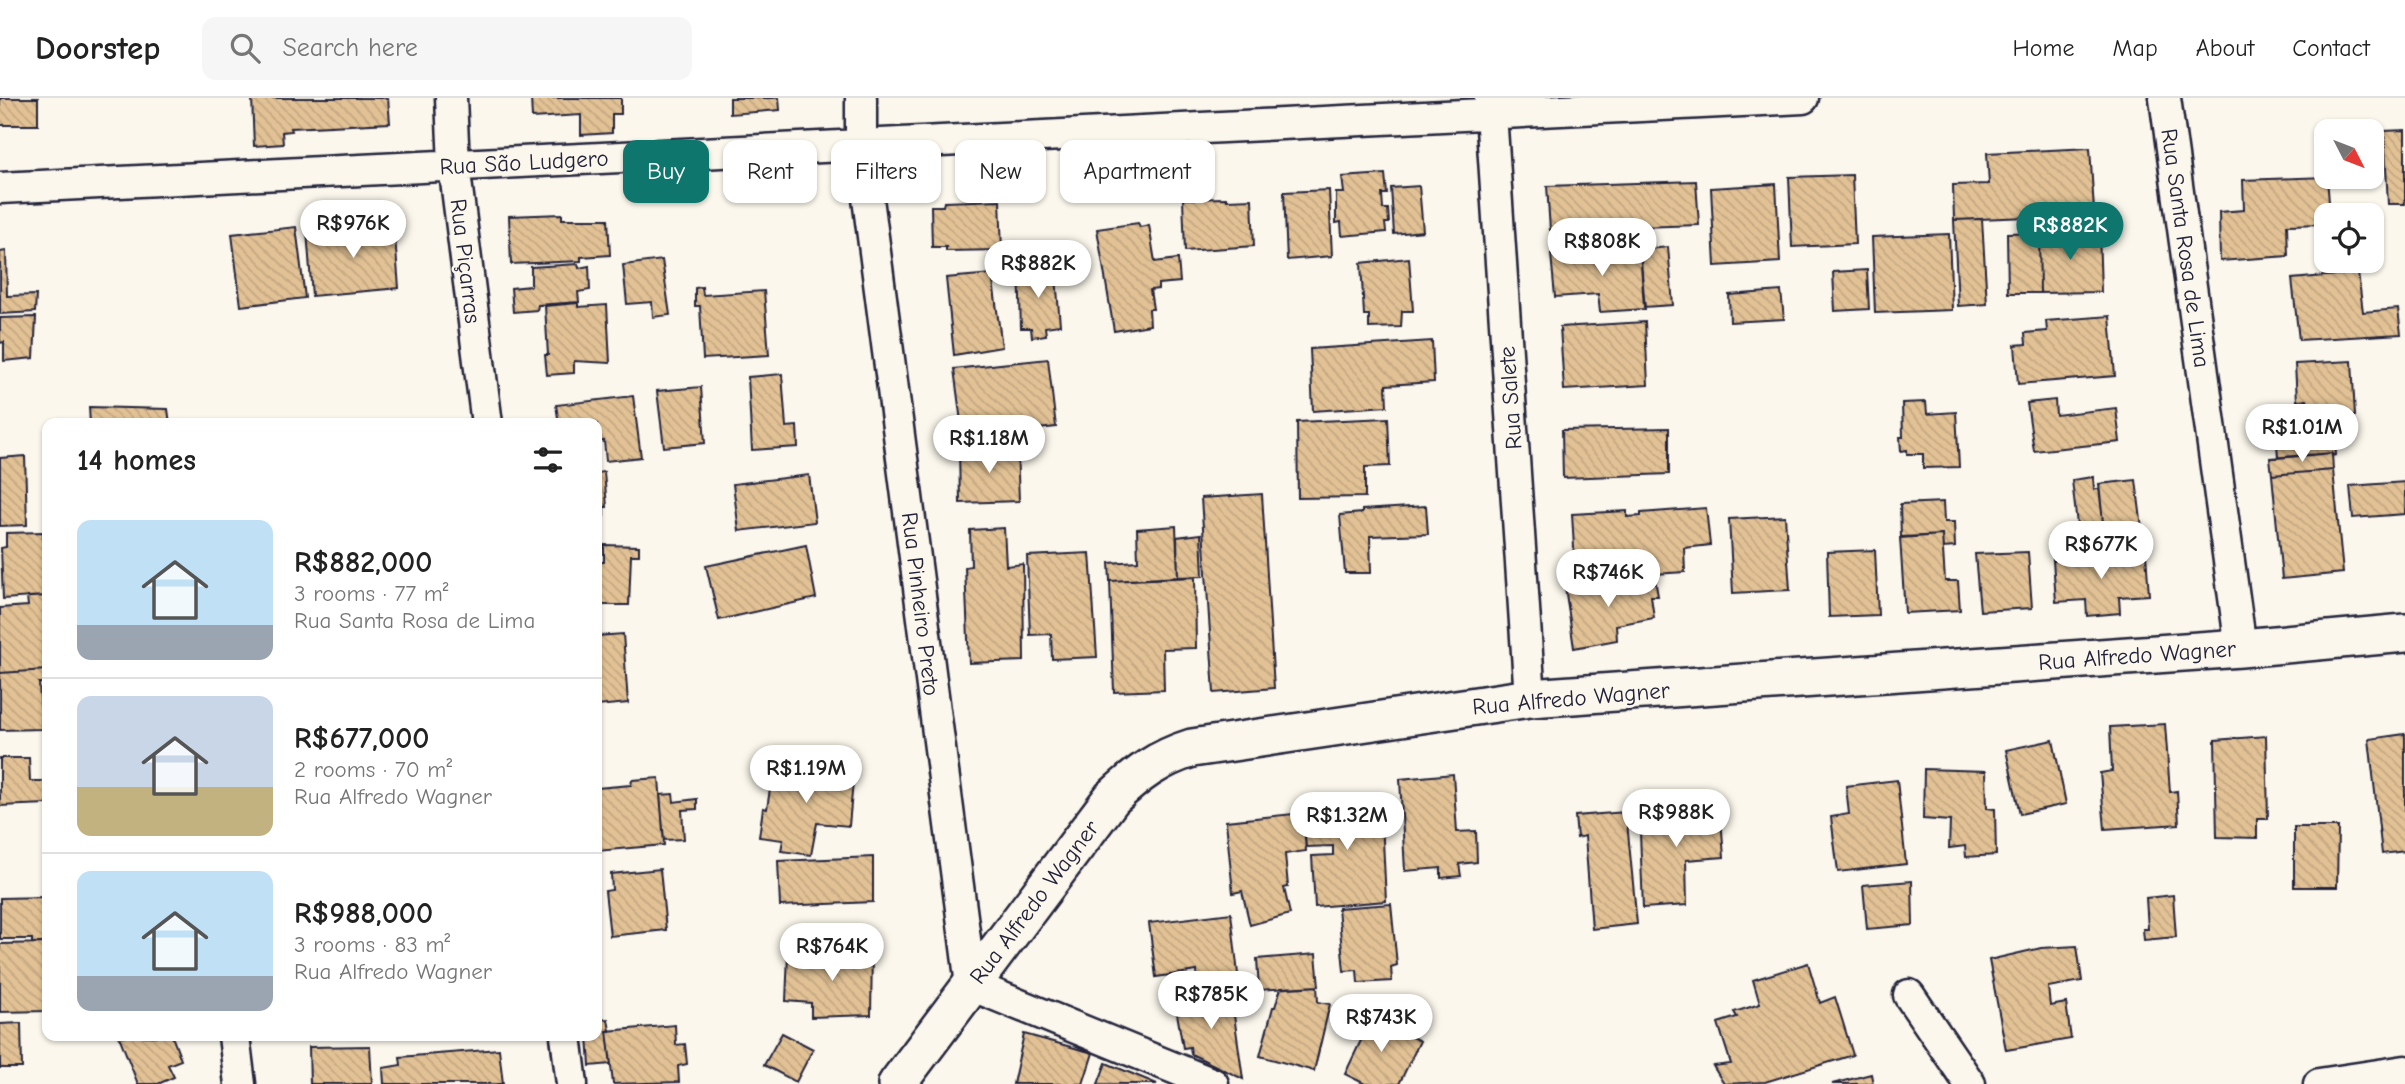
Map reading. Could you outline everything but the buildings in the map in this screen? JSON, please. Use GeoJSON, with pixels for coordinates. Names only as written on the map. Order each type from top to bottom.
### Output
{"type":"FeatureCollection","features":[{"type":"Feature","properties":{"kind":"street","name":"Rua Piçarras"},"geometry":{"type":"LineString","coordinates":[[451,98],[454,165],[486,418]]}},
{"type":"Feature","properties":{"kind":"street","name":"Rua Pinheiro Preto"},"geometry":{"type":"LineString","coordinates":[[861,140],[862,98]]}},
{"type":"Feature","properties":{"kind":"street","name":"Rua São Ludgero"},"geometry":{"type":"LineString","coordinates":[[941,140],[1490,106],[1803,98]]}},
{"type":"Feature","properties":{"kind":"street","name":"Rua Santa Rosa de Lima"},"geometry":{"type":"LineString","coordinates":[[2165,98],[2241,648]]}},
{"type":"Feature","properties":{"kind":"street","name":"Rua Salete"},"geometry":{"type":"LineString","coordinates":[[1490,106],[1530,698]]}},
{"type":"Feature","properties":{"kind":"street","name":"Rua São Ludgero"},"geometry":{"type":"LineString","coordinates":[[0,188],[831,146]]}},
{"type":"Feature","properties":{"kind":"street","name":"Rua Pinheiro Preto"},"geometry":{"type":"LineString","coordinates":[[869,203],[971,985]]}},
{"type":"Feature","properties":{"kind":"street","name":"Rua Alfredo Wagner"},"geometry":{"type":"LineString","coordinates":[[897,1084],[1112,798],[1138,774],[1166,756],[1192,748],[1530,698],[2241,648],[2405,633]]}},
{"type":"Feature","properties":{"kind":"street"},"geometry":{"type":"LineString","coordinates":[[971,985],[1213,1084]]}},
{"type":"Feature","properties":{"kind":"street"},"geometry":{"type":"LineString","coordinates":[[1909,995],[1970,1084]]}},
{"type":"Feature","properties":{"kind":"street"},"geometry":{"type":"LineString","coordinates":[[235,1041],[240,1084]]}},
{"type":"Feature","properties":{"kind":"street"},"geometry":{"type":"LineString","coordinates":[[567,1041],[572,1084]]}},
{"type":"Feature","properties":{"kind":"street"},"geometry":{"type":"LineString","coordinates":[[2319,1084],[2405,1070]]}}]}
